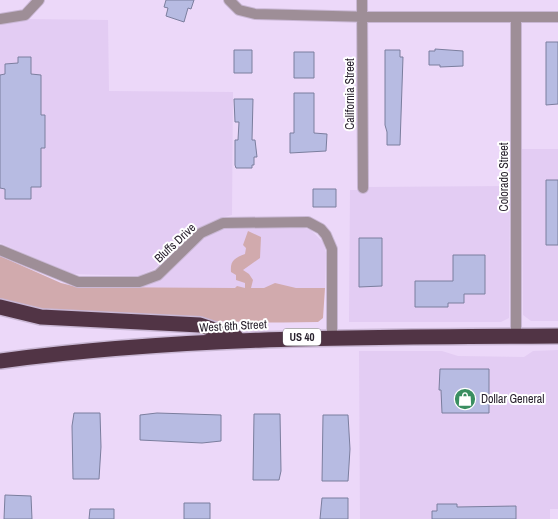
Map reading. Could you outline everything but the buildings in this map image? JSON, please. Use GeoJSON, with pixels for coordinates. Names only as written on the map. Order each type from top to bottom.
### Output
{"type":"FeatureCollection","features":[{"type":"Feature","properties":{"kind":"highway"},"geometry":{"type":"LineString","coordinates":[[0,308],[41,317],[200,325],[244,340]]}},
{"type":"Feature","properties":{"kind":"highway","name":"West 6th Street"},"geometry":{"type":"LineString","coordinates":[[0,361],[84,350],[332,336],[558,336]]}},
{"type":"Feature","properties":{"kind":"street"},"geometry":{"type":"LineString","coordinates":[[0,19],[25,15],[39,0]]}},
{"type":"Feature","properties":{"kind":"street"},"geometry":{"type":"LineString","coordinates":[[228,0],[239,10],[255,14],[362,17],[558,17]]}},
{"type":"Feature","properties":{"kind":"street","name":"California Street"},"geometry":{"type":"LineString","coordinates":[[362,0],[363,188]]}},
{"type":"Feature","properties":{"kind":"street","name":"Colorado Street"},"geometry":{"type":"LineString","coordinates":[[516,17],[516,336]]}},
{"type":"Feature","properties":{"kind":"street","name":"Bluffs Drive"},"geometry":{"type":"LineString","coordinates":[[0,250],[78,282],[139,282],[158,275],[201,233],[223,223],[308,222],[326,235],[332,249],[332,336]]}},
{"type":"Feature","properties":{"kind":"shaded area"},"geometry":{"type":"Polygon","coordinates":[[[26,19],[108,20],[109,91],[233,92],[232,215],[217,219],[200,227],[154,269],[138,276],[73,274],[0,243],[0,24],[26,19]]]}},
{"type":"Feature","properties":{"kind":"shaded area"},"geometry":{"type":"Polygon","coordinates":[[[522,149],[558,149],[558,321],[531,321],[523,315],[522,149]]]}},
{"type":"Feature","properties":{"kind":"shaded area"},"geometry":{"type":"Polygon","coordinates":[[[510,186],[509,318],[501,322],[349,322],[350,190],[366,190],[366,187],[510,186]]]}},
{"type":"Feature","properties":{"kind":"shaded area"},"geometry":{"type":"Polygon","coordinates":[[[296,226],[311,230],[323,242],[326,253],[325,288],[135,288],[148,285],[165,276],[201,240],[215,232],[231,227],[296,226]]]}},
{"type":"Feature","properties":{"kind":"shaded area"},"geometry":{"type":"Polygon","coordinates":[[[248,231],[261,237],[260,258],[243,270],[253,280],[251,288],[264,288],[275,283],[296,288],[325,288],[323,318],[318,322],[268,322],[115,317],[46,310],[0,300],[0,256],[61,283],[77,287],[235,288],[237,286],[245,288],[245,283],[236,280],[236,275],[231,272],[231,265],[234,260],[245,254],[246,248],[243,245],[248,231]]]}},
{"type":"Feature","properties":{"kind":"shaded area"},"geometry":{"type":"Polygon","coordinates":[[[558,350],[558,509],[550,509],[550,519],[360,519],[359,351],[442,351],[458,356],[524,357],[533,351],[558,350]]]}},
{"type":"Feature","properties":{"kind":"place","name":"Dollar General"},"geometry":{"type":"Point","coordinates":[465,399]}}]}
